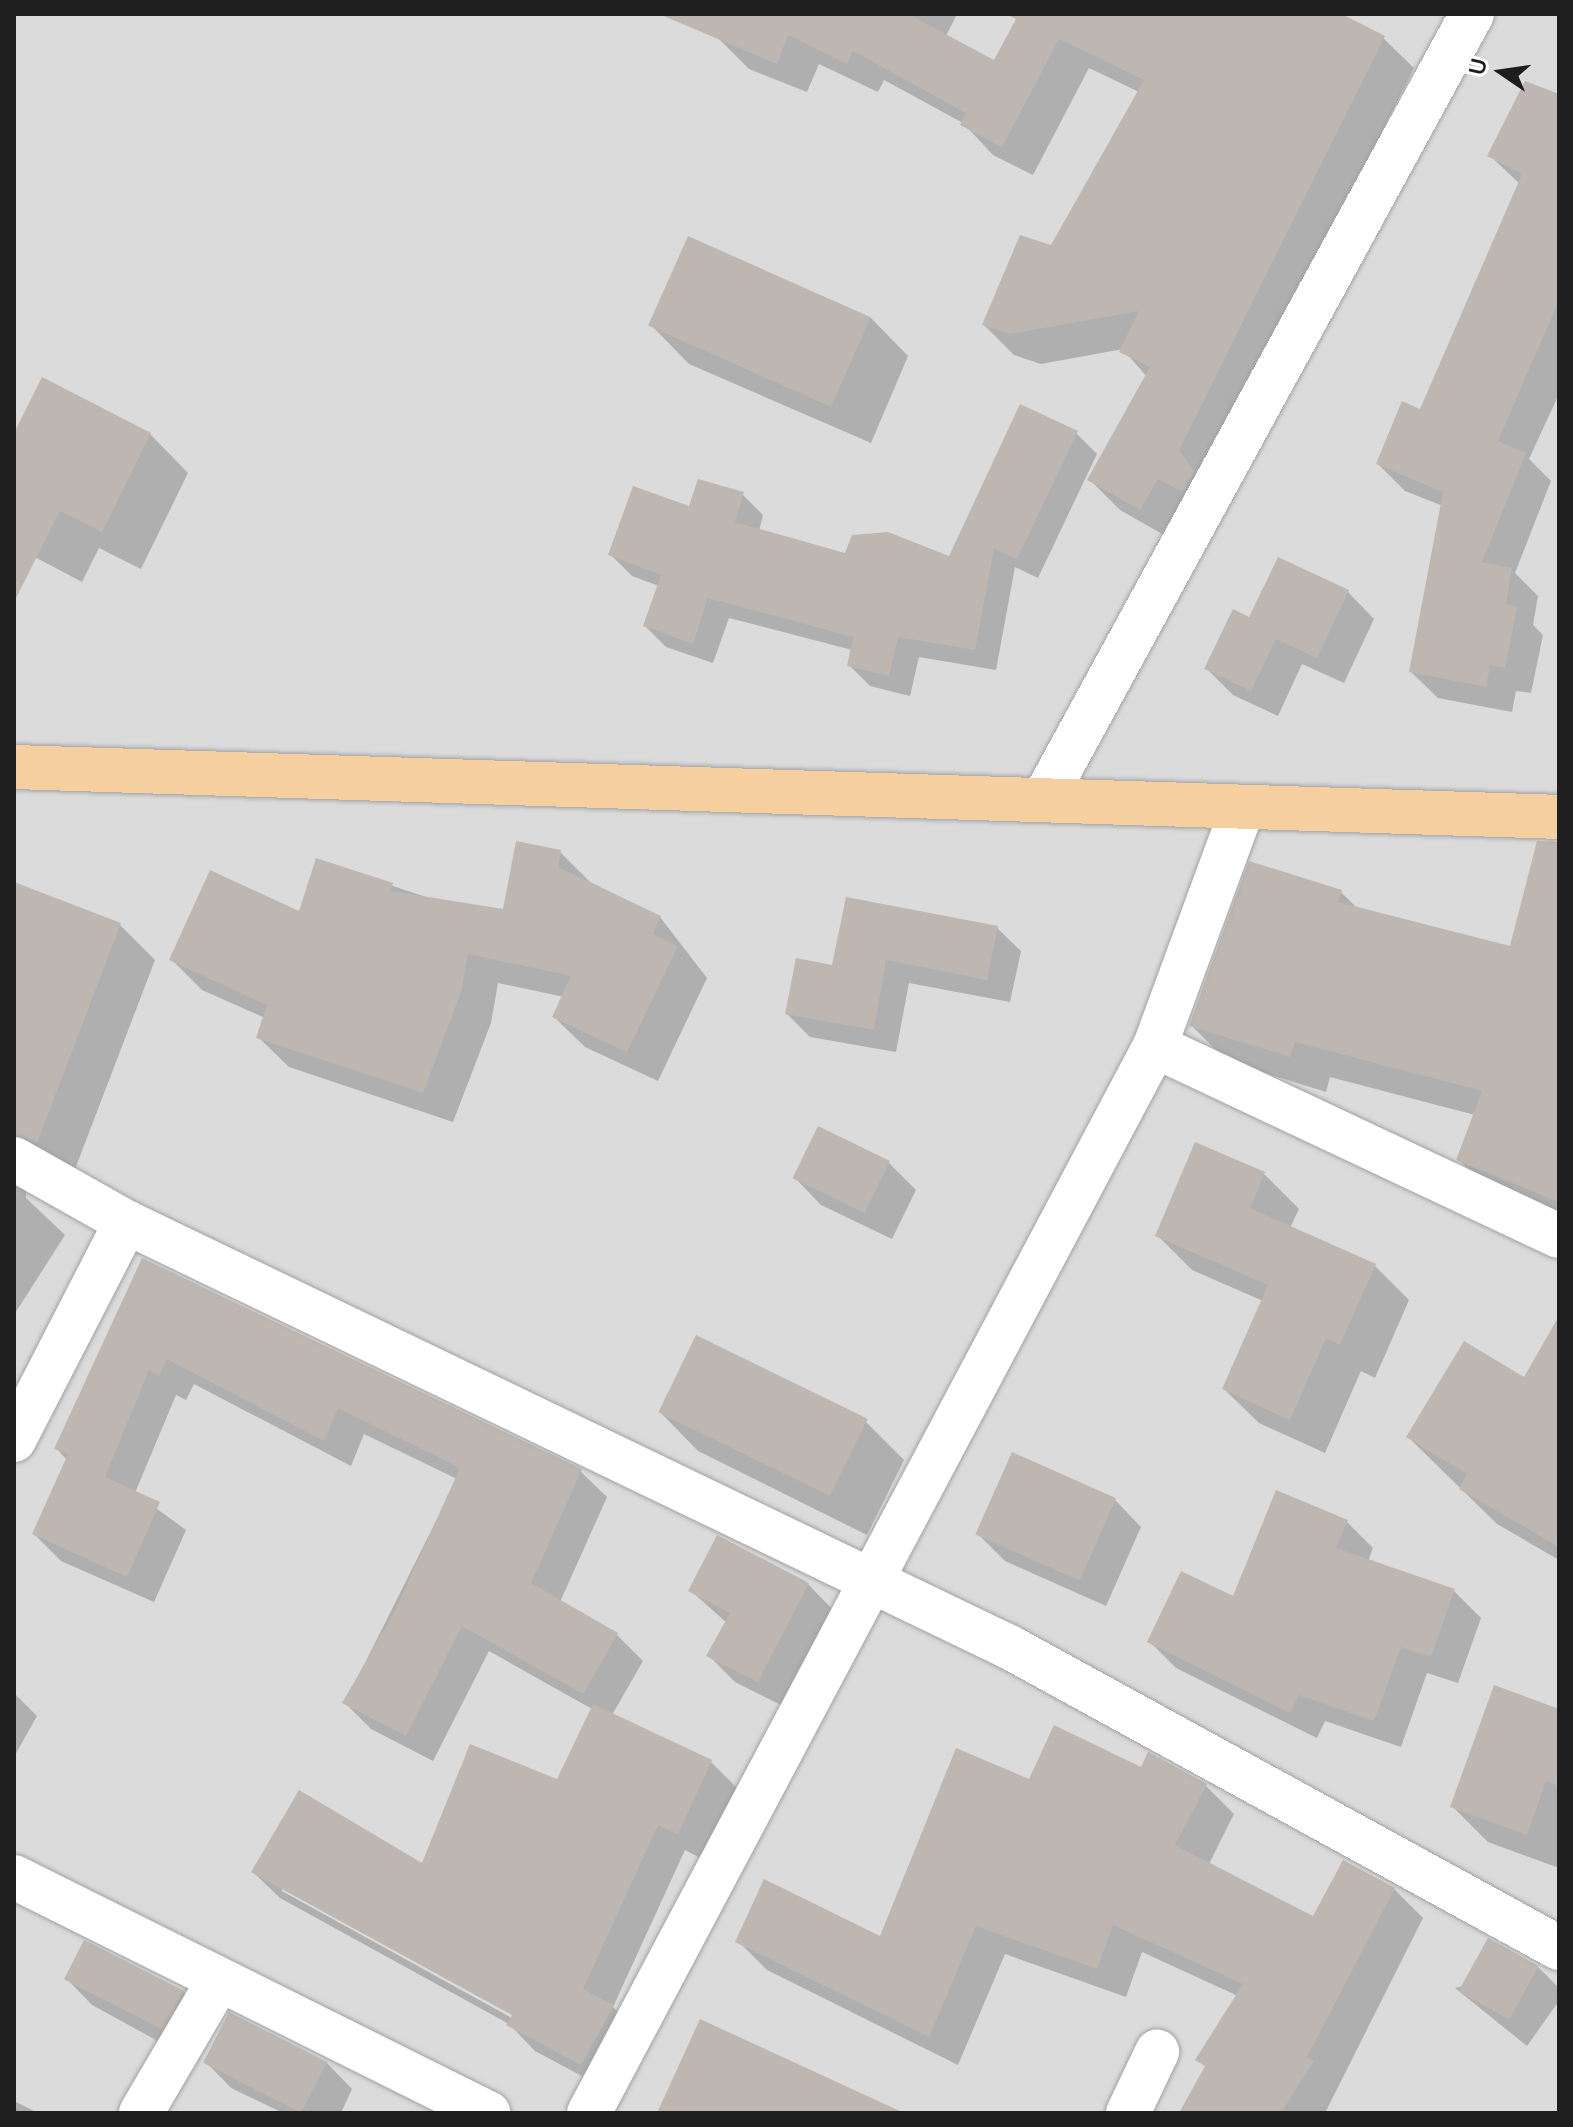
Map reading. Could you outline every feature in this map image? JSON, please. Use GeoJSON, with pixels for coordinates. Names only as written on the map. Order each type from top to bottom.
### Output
{"type":"FeatureCollection","features":[{"type":"Feature","properties":{"kind":"main road"},"geometry":{"type":"LineString","coordinates":[[14,767],[1046,795],[1242,809],[1559,817]]}},
{"type":"Feature","properties":{"kind":"street"},"geometry":{"type":"LineString","coordinates":[[1046,795],[1472,14]]}},
{"type":"Feature","properties":{"kind":"street"},"geometry":{"type":"LineString","coordinates":[[589,2113],[1155,1046],[1242,809]]}},
{"type":"Feature","properties":{"kind":"street"},"geometry":{"type":"LineString","coordinates":[[1155,1046],[1559,1236]]}},
{"type":"Feature","properties":{"kind":"street"},"geometry":{"type":"LineString","coordinates":[[14,1159],[126,1222],[1011,1648],[1559,1948]]}},
{"type":"Feature","properties":{"kind":"street"},"geometry":{"type":"LineString","coordinates":[[14,1440],[126,1222]]}},
{"type":"Feature","properties":{"kind":"street"},"geometry":{"type":"LineString","coordinates":[[14,1877],[488,2113]]}},
{"type":"Feature","properties":{"kind":"street"},"geometry":{"type":"LineString","coordinates":[[141,2113],[219,1980]]}},
{"type":"Feature","properties":{"kind":"street"},"geometry":{"type":"LineString","coordinates":[[1128,2113],[1157,2052]]}},
{"type":"Feature","properties":{"kind":"shaded area"},"geometry":{"type":"Polygon","coordinates":[[[14,14],[1559,14],[1559,2113],[14,2113],[14,14]]]}},
{"type":"Feature","properties":{"kind":"building"},"geometry":{"type":"Polygon","coordinates":[[[659,14],[908,14],[994,60],[1016,19],[1005,14],[1342,14],[1385,36],[1179,450],[1194,471],[1183,492],[1158,479],[1140,510],[1087,480],[1150,367],[1119,352],[1139,311],[1010,334],[982,325],[1020,235],[1051,245],[1144,80],[1059,39],[1002,147],[960,125],[966,113],[853,51],[847,64],[788,35],[777,64],[659,14]]]}},
{"type":"Feature","properties":{"kind":"building"},"geometry":{"type":"Polygon","coordinates":[[[1525,81],[1559,94],[1559,300],[1498,441],[1526,453],[1482,562],[1512,568],[1506,604],[1517,607],[1505,668],[1490,665],[1486,687],[1409,672],[1443,492],[1376,464],[1402,401],[1420,409],[1522,174],[1487,156],[1525,81]]]}},
{"type":"Feature","properties":{"kind":"building"},"geometry":{"type":"Polygon","coordinates":[[[688,236],[871,317],[831,407],[648,326],[688,236]]]}},
{"type":"Feature","properties":{"kind":"building"},"geometry":{"type":"Polygon","coordinates":[[[42,377],[151,433],[102,532],[60,511],[14,602],[14,433],[42,377]]]}},
{"type":"Feature","properties":{"kind":"building"},"geometry":{"type":"Polygon","coordinates":[[[1020,404],[1078,431],[1017,559],[994,548],[975,650],[898,637],[889,676],[847,666],[853,637],[708,598],[693,644],[643,626],[661,575],[608,555],[633,486],[689,506],[698,479],[744,492],[735,522],[845,553],[852,535],[888,532],[949,556],[1020,404]]]}},
{"type":"Feature","properties":{"kind":"building"},"geometry":{"type":"Polygon","coordinates":[[[1278,557],[1349,590],[1317,658],[1276,639],[1251,691],[1204,669],[1233,609],[1249,617],[1278,557]]]}},
{"type":"Feature","properties":{"kind":"building"},"geometry":{"type":"Polygon","coordinates":[[[516,841],[561,850],[558,867],[661,916],[653,934],[678,946],[627,1052],[552,1017],[571,976],[468,954],[461,992],[423,1093],[256,1038],[267,1005],[169,960],[210,870],[299,911],[316,858],[393,883],[391,891],[503,909],[516,841]]]}},
{"type":"Feature","properties":{"kind":"building"},"geometry":{"type":"Polygon","coordinates":[[[1537,841],[1559,842],[1559,1202],[1456,1160],[1482,1091],[1295,1042],[1290,1057],[1189,1026],[1249,861],[1342,890],[1338,902],[1510,946],[1537,841]]]}},
{"type":"Feature","properties":{"kind":"building"},"geometry":{"type":"Polygon","coordinates":[[[14,882],[121,923],[37,1143],[14,1134],[14,882]]]}},
{"type":"Feature","properties":{"kind":"building"},"geometry":{"type":"Polygon","coordinates":[[[846,897],[998,926],[987,980],[886,960],[874,1030],[785,1014],[796,958],[832,965],[846,897]]]}},
{"type":"Feature","properties":{"kind":"building"},"geometry":{"type":"Polygon","coordinates":[[[818,1126],[890,1161],[864,1213],[793,1178],[818,1126]]]}},
{"type":"Feature","properties":{"kind":"building"},"geometry":{"type":"Polygon","coordinates":[[[1195,1142],[1265,1172],[1250,1208],[1376,1264],[1340,1345],[1326,1338],[1290,1420],[1222,1389],[1268,1285],[1155,1236],[1195,1142]]]}},
{"type":"Feature","properties":{"kind":"building"},"geometry":{"type":"Polygon","coordinates":[[[142,1258],[582,1469],[531,1583],[618,1633],[583,1694],[462,1626],[406,1736],[342,1703],[395,1611],[460,1468],[338,1408],[324,1441],[167,1359],[159,1375],[149,1370],[105,1477],[160,1502],[127,1577],[32,1534],[68,1454],[54,1449],[142,1258]]]}},
{"type":"Feature","properties":{"kind":"building"},"geometry":{"type":"Polygon","coordinates":[[[1559,1316],[1559,1547],[1459,1489],[1467,1474],[1406,1437],[1464,1341],[1524,1377],[1559,1316]]]}},
{"type":"Feature","properties":{"kind":"building"},"geometry":{"type":"Polygon","coordinates":[[[696,1335],[868,1419],[830,1496],[658,1412],[696,1335]]]}},
{"type":"Feature","properties":{"kind":"building"},"geometry":{"type":"Polygon","coordinates":[[[1012,1452],[1116,1498],[1080,1581],[975,1534],[1012,1452]]]}},
{"type":"Feature","properties":{"kind":"building"},"geometry":{"type":"Polygon","coordinates":[[[1276,1490],[1348,1520],[1336,1548],[1455,1589],[1431,1657],[1401,1647],[1374,1721],[1299,1695],[1290,1713],[1147,1642],[1181,1571],[1233,1596],[1276,1490]]]}},
{"type":"Feature","properties":{"kind":"building"},"geometry":{"type":"Polygon","coordinates":[[[717,1535],[809,1583],[758,1682],[706,1656],[730,1613],[688,1591],[717,1535]]]}},
{"type":"Feature","properties":{"kind":"building"},"geometry":{"type":"Polygon","coordinates":[[[1494,1685],[1559,1709],[1559,1786],[1546,1781],[1527,1835],[1450,1807],[1494,1685]]]}},
{"type":"Feature","properties":{"kind":"building"},"geometry":{"type":"Polygon","coordinates":[[[593,1704],[712,1760],[678,1834],[658,1825],[583,1989],[614,2005],[581,2065],[506,2025],[512,2015],[251,1872],[299,1790],[422,1863],[470,1744],[557,1779],[593,1704]]]}},
{"type":"Feature","properties":{"kind":"building"},"geometry":{"type":"Polygon","coordinates":[[[1054,1725],[1141,1767],[1148,1752],[1207,1784],[1175,1845],[1313,1916],[1343,1860],[1395,1888],[1307,2057],[1314,2061],[1281,2113],[1179,2113],[1205,2066],[1195,2060],[1243,1984],[1113,1925],[1097,1969],[976,1926],[929,2037],[735,1942],[764,1879],[880,1936],[956,1748],[1029,1779],[1054,1725]]]}},
{"type":"Feature","properties":{"kind":"building"},"geometry":{"type":"Polygon","coordinates":[[[1488,1938],[1539,1966],[1509,2019],[1458,1991],[1488,1938]]]}},
{"type":"Feature","properties":{"kind":"building"},"geometry":{"type":"Polygon","coordinates":[[[84,1940],[184,1991],[164,2030],[64,1979],[84,1940]]]}},
{"type":"Feature","properties":{"kind":"building"},"geometry":{"type":"Polygon","coordinates":[[[229,2012],[327,2062],[301,2113],[203,2063],[229,2012]]]}},
{"type":"Feature","properties":{"kind":"building"},"geometry":{"type":"Polygon","coordinates":[[[700,2019],[904,2113],[657,2113],[700,2019]]]}}]}
